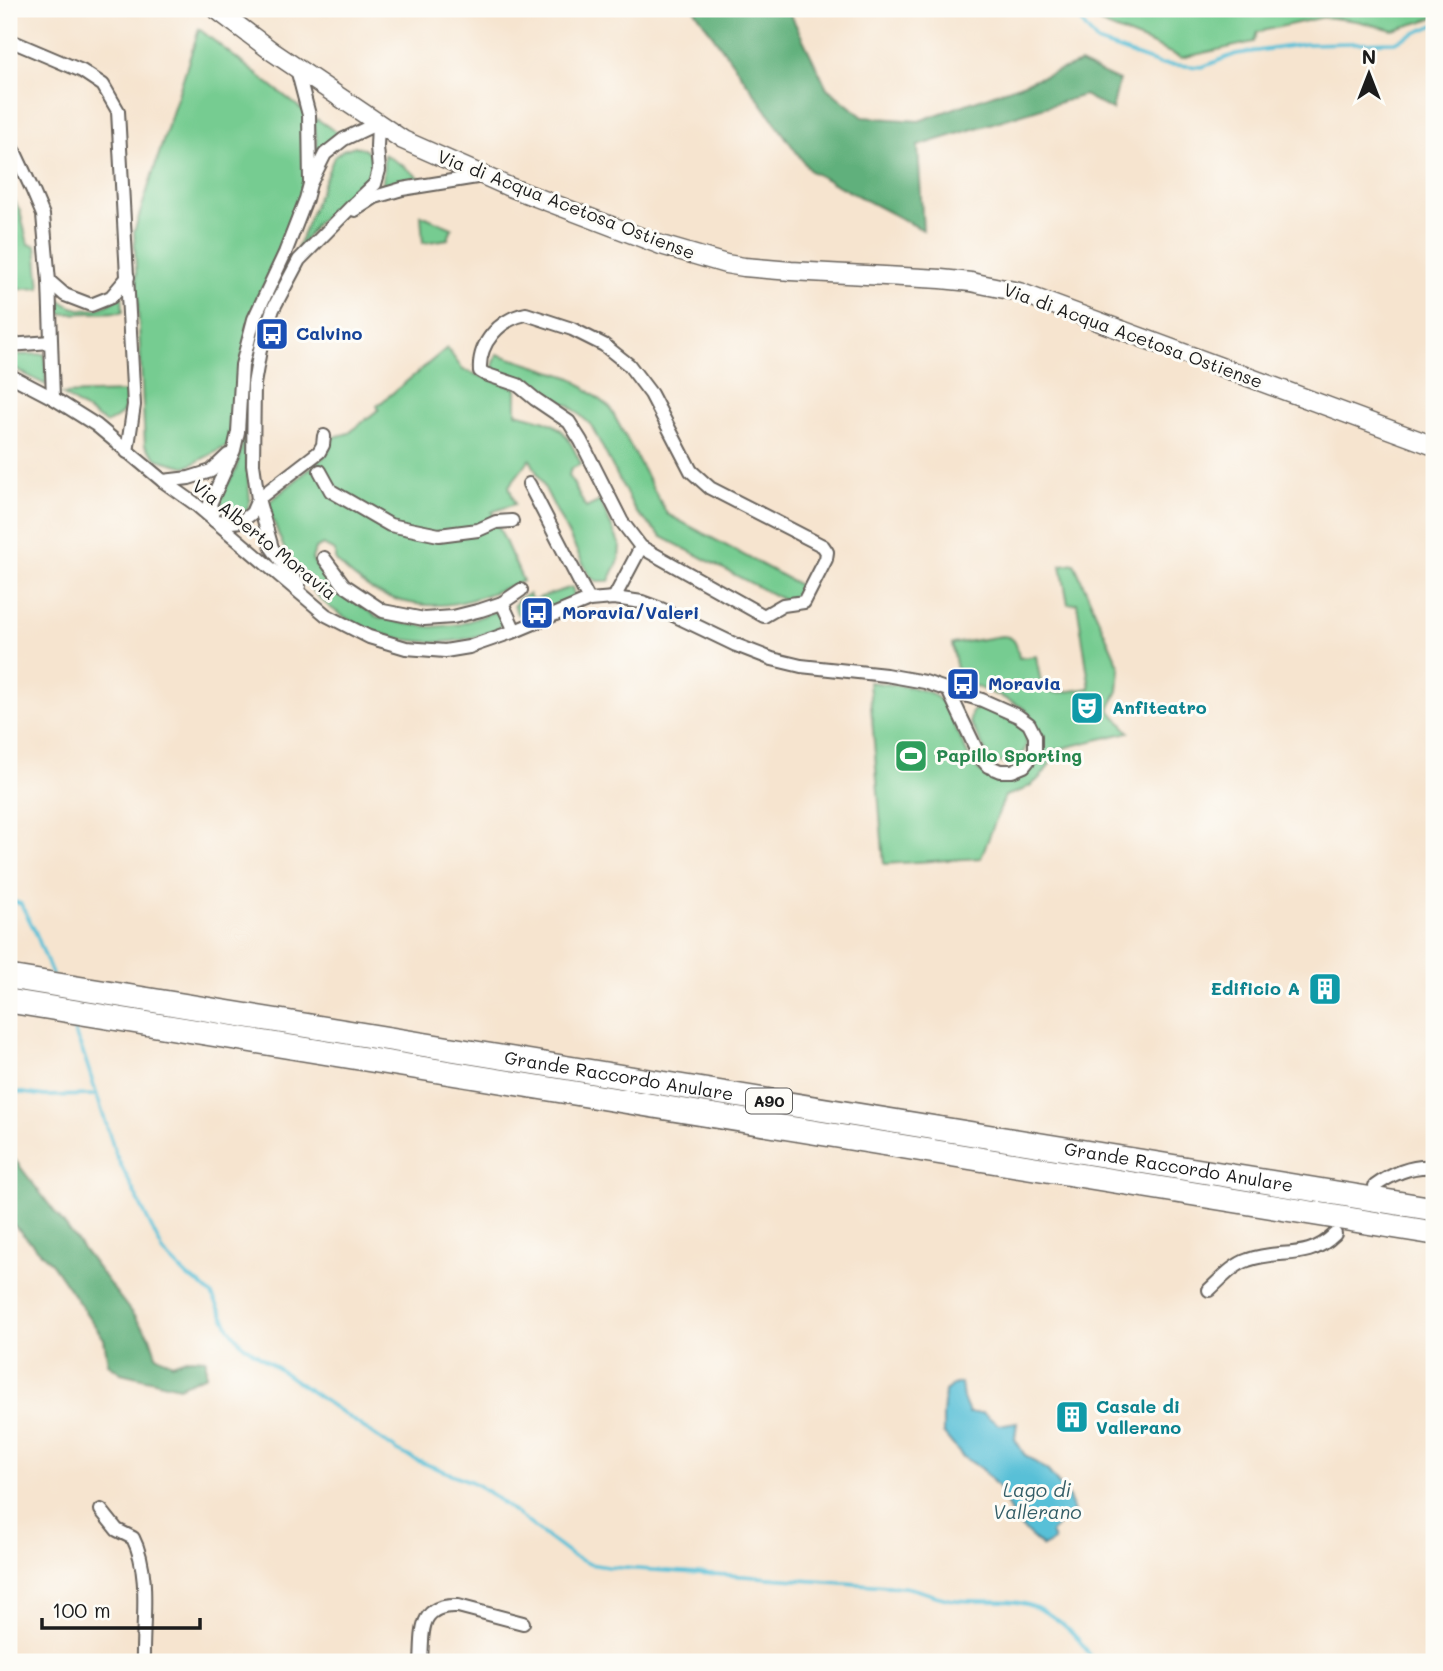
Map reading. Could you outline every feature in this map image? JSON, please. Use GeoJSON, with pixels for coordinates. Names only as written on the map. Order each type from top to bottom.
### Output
{"type":"FeatureCollection","features":[{"type":"Feature","properties":{"kind":"highway","name":"Grande Raccordo Anulare"},"geometry":{"type":"LineString","coordinates":[[14,978],[1434,1208]]}},
{"type":"Feature","properties":{"kind":"highway","name":"Grande Raccordo Anulare"},"geometry":{"type":"LineString","coordinates":[[14,1002],[1434,1233]]}},
{"type":"Feature","properties":{"kind":"street","name":"Via di Acqua Acetosa Ostiense"},"geometry":{"type":"LineString","coordinates":[[216,9],[254,39],[403,140],[483,176],[662,245],[744,267],[951,279],[1019,292],[1434,446]]}},
{"type":"Feature","properties":{"kind":"street"},"geometry":{"type":"LineString","coordinates":[[9,40],[82,71],[103,85],[118,111],[134,405],[127,452]]}},
{"type":"Feature","properties":{"kind":"street"},"geometry":{"type":"LineString","coordinates":[[297,69],[309,115],[310,184]]}},
{"type":"Feature","properties":{"kind":"street"},"geometry":{"type":"LineString","coordinates":[[309,600],[272,548],[258,499],[253,464],[254,384],[261,344],[273,309],[299,260],[375,184],[379,170],[378,124],[344,139],[325,154],[310,184],[285,253],[254,319],[242,365],[238,432],[234,450],[210,504],[214,521],[242,521],[252,513],[258,499],[319,452],[324,436]]}},
{"type":"Feature","properties":{"kind":"street"},"geometry":{"type":"LineString","coordinates":[[9,144],[43,215],[53,398]]}},
{"type":"Feature","properties":{"kind":"street"},"geometry":{"type":"LineString","coordinates":[[337,222],[375,197],[402,189],[483,176]]}},
{"type":"Feature","properties":{"kind":"street"},"geometry":{"type":"LineString","coordinates":[[48,281],[65,295],[91,305],[111,297],[128,277]]}},
{"type":"Feature","properties":{"kind":"street"},"geometry":{"type":"LineString","coordinates":[[526,314],[572,330],[604,345],[629,365],[651,394],[691,471],[710,488],[823,546],[827,552],[804,602],[783,605],[764,615],[641,547],[622,522],[569,422],[518,385],[480,371],[479,364],[488,339],[513,317],[526,314]]}},
{"type":"Feature","properties":{"kind":"street"},"geometry":{"type":"LineString","coordinates":[[9,345],[51,342]]}},
{"type":"Feature","properties":{"kind":"street","name":"Via Alberto Moravia"},"geometry":{"type":"LineString","coordinates":[[9,375],[96,425],[326,614],[369,637],[406,648],[445,650],[469,647],[589,600],[614,598],[642,602],[772,659],[801,666],[925,681],[982,700],[1024,720],[1032,730],[1035,750],[1024,766],[1012,771],[1000,771],[988,766],[980,757],[948,690]]}},
{"type":"Feature","properties":{"kind":"street"},"geometry":{"type":"LineString","coordinates":[[163,481],[189,478],[211,471],[234,450]]}},
{"type":"Feature","properties":{"kind":"street"},"geometry":{"type":"LineString","coordinates":[[320,471],[331,491],[390,525],[439,535],[478,530],[496,522],[512,521]]}},
{"type":"Feature","properties":{"kind":"street"},"geometry":{"type":"LineString","coordinates":[[529,484],[589,600]]}},
{"type":"Feature","properties":{"kind":"street"},"geometry":{"type":"LineString","coordinates":[[614,598],[641,547]]}},
{"type":"Feature","properties":{"kind":"street"},"geometry":{"type":"LineString","coordinates":[[324,558],[344,585],[383,611],[424,619],[453,617],[502,603],[521,590]]}},
{"type":"Feature","properties":{"kind":"street"},"geometry":{"type":"LineString","coordinates":[[502,603],[515,631]]}},
{"type":"Feature","properties":{"kind":"street"},"geometry":{"type":"LineString","coordinates":[[1375,1186],[1408,1169],[1434,1167]]}},
{"type":"Feature","properties":{"kind":"street"},"geometry":{"type":"LineString","coordinates":[[1209,1290],[1235,1266],[1245,1261],[1309,1251],[1323,1245],[1335,1234]]}},
{"type":"Feature","properties":{"kind":"street"},"geometry":{"type":"LineString","coordinates":[[101,1510],[117,1530],[132,1537],[136,1546],[143,1590],[144,1662]]}},
{"type":"Feature","properties":{"kind":"street"},"geometry":{"type":"LineString","coordinates":[[421,1662],[425,1619],[439,1608],[458,1606],[523,1623]]}},
{"type":"Feature","properties":{"kind":"green space"},"geometry":{"type":"Polygon","coordinates":[[[694,9],[788,9],[827,88],[863,117],[919,121],[1080,63],[1119,81],[1112,110],[1084,95],[918,146],[923,230],[810,171],[694,9]]]}},
{"type":"Feature","properties":{"kind":"green space"},"geometry":{"type":"Polygon","coordinates":[[[1091,9],[1434,9],[1434,18],[1393,30],[1357,21],[1324,17],[1257,32],[1254,42],[1181,58],[1101,24],[1091,9]]]}},
{"type":"Feature","properties":{"kind":"green space"},"geometry":{"type":"Polygon","coordinates":[[[199,29],[309,115],[306,199],[254,319],[229,445],[187,467],[157,459],[145,445],[134,232],[199,29]]]}},
{"type":"Feature","properties":{"kind":"green space"},"geometry":{"type":"Polygon","coordinates":[[[317,119],[339,134],[319,159],[316,158],[314,122],[317,119]]]}},
{"type":"Feature","properties":{"kind":"green space"},"geometry":{"type":"Polygon","coordinates":[[[355,146],[366,150],[372,158],[374,166],[371,178],[316,224],[294,256],[334,157],[355,146]]]}},
{"type":"Feature","properties":{"kind":"green space"},"geometry":{"type":"Polygon","coordinates":[[[384,154],[424,181],[378,190],[383,182],[384,154]]]}},
{"type":"Feature","properties":{"kind":"green space"},"geometry":{"type":"Polygon","coordinates":[[[9,191],[20,211],[28,244],[36,246],[40,288],[9,290],[9,191]]]}},
{"type":"Feature","properties":{"kind":"green space"},"geometry":{"type":"Polygon","coordinates":[[[421,215],[452,228],[448,239],[423,243],[421,215]]]}},
{"type":"Feature","properties":{"kind":"green space"},"geometry":{"type":"Polygon","coordinates":[[[122,295],[123,312],[59,314],[59,299],[74,308],[91,309],[107,305],[122,295]]]}},
{"type":"Feature","properties":{"kind":"green space"},"geometry":{"type":"Polygon","coordinates":[[[447,348],[463,370],[516,388],[516,413],[558,427],[569,440],[581,464],[571,469],[569,475],[586,508],[600,501],[620,545],[619,560],[609,581],[597,581],[590,577],[530,459],[509,486],[515,504],[492,512],[523,581],[462,602],[447,605],[415,604],[372,590],[335,560],[335,551],[323,545],[315,549],[312,559],[326,581],[377,617],[432,627],[461,624],[493,612],[501,613],[504,619],[499,628],[478,636],[435,642],[391,636],[370,629],[350,620],[322,601],[293,565],[267,504],[326,455],[330,438],[349,433],[447,348]]]}},
{"type":"Feature","properties":{"kind":"green space"},"geometry":{"type":"Polygon","coordinates":[[[45,354],[46,385],[9,366],[9,355],[45,354]]]}},
{"type":"Feature","properties":{"kind":"green space"},"geometry":{"type":"Polygon","coordinates":[[[497,354],[572,378],[610,408],[667,514],[805,588],[799,599],[785,601],[662,537],[636,512],[591,425],[569,405],[539,393],[525,383],[491,372],[497,354]]]}},
{"type":"Feature","properties":{"kind":"green space"},"geometry":{"type":"Polygon","coordinates":[[[126,392],[123,412],[106,423],[62,394],[126,392]]]}},
{"type":"Feature","properties":{"kind":"green space"},"geometry":{"type":"Polygon","coordinates":[[[244,436],[250,500],[245,512],[237,515],[223,507],[220,501],[236,470],[244,436]]]}},
{"type":"Feature","properties":{"kind":"green space"},"geometry":{"type":"Polygon","coordinates":[[[1074,563],[1120,668],[1118,691],[1109,709],[1129,732],[1055,750],[1048,767],[1037,780],[1023,790],[1005,796],[981,858],[884,864],[869,682],[911,687],[931,693],[944,703],[972,763],[978,770],[995,779],[1013,780],[1021,776],[1028,771],[1036,756],[1035,729],[1031,717],[1014,702],[959,680],[952,644],[1007,636],[1015,642],[1019,658],[1036,656],[1041,683],[1048,692],[1090,688],[1077,603],[1068,604],[1061,565],[1074,563]]]}},
{"type":"Feature","properties":{"kind":"green space"},"geometry":{"type":"Polygon","coordinates":[[[572,587],[574,594],[569,601],[525,617],[517,614],[514,605],[520,598],[529,594],[532,600],[572,587]]]}},
{"type":"Feature","properties":{"kind":"green space"},"geometry":{"type":"Polygon","coordinates":[[[977,708],[990,711],[1022,728],[1026,744],[1019,757],[1004,763],[988,756],[970,722],[971,713],[977,708]]]}},
{"type":"Feature","properties":{"kind":"green space"},"geometry":{"type":"Polygon","coordinates":[[[9,1152],[150,1337],[156,1355],[172,1364],[189,1358],[206,1359],[206,1375],[179,1387],[121,1373],[108,1364],[104,1339],[52,1264],[9,1220],[9,1152]]]}},
{"type":"Feature","properties":{"kind":"water","name":"Lago di Vallerano"},"geometry":{"type":"Polygon","coordinates":[[[961,1383],[963,1399],[969,1413],[983,1413],[999,1425],[1017,1422],[1015,1439],[1024,1454],[1048,1471],[1068,1495],[1074,1512],[1069,1524],[1061,1523],[1051,1533],[1054,1541],[1043,1547],[1016,1523],[999,1488],[982,1469],[962,1456],[943,1433],[945,1391],[961,1383]]]}},
{"type":"Feature","properties":{"kind":"waterway"},"geometry":{"type":"LineString","coordinates":[[1071,9],[1097,42],[1160,64],[1202,67],[1236,54],[1305,44],[1395,42],[1434,25]]}},
{"type":"Feature","properties":{"kind":"waterway"},"geometry":{"type":"LineString","coordinates":[[9,900],[21,904],[52,974]]}},
{"type":"Feature","properties":{"kind":"waterway"},"geometry":{"type":"LineString","coordinates":[[70,1021],[84,1055],[116,1155],[164,1253],[188,1277],[212,1295],[229,1328],[242,1344],[398,1451],[484,1489],[572,1556],[589,1564],[903,1587],[962,1601],[1015,1602],[1039,1609],[1061,1623],[1080,1641],[1094,1662]]}},
{"type":"Feature","properties":{"kind":"waterway"},"geometry":{"type":"LineString","coordinates":[[9,1091],[45,1096],[97,1095]]}},
{"type":"Feature","properties":{"kind":"place","name":"Calvino"},"geometry":{"type":"Point","coordinates":[272,334]}},
{"type":"Feature","properties":{"kind":"place","name":"Moravia/Valeri"},"geometry":{"type":"Point","coordinates":[537,613]}},
{"type":"Feature","properties":{"kind":"place","name":"Moravia"},"geometry":{"type":"Point","coordinates":[963,684]}},
{"type":"Feature","properties":{"kind":"place","name":"Anfiteatro"},"geometry":{"type":"Point","coordinates":[1087,708]}},
{"type":"Feature","properties":{"kind":"place","name":"Papillo Sporting"},"geometry":{"type":"Point","coordinates":[911,756]}},
{"type":"Feature","properties":{"kind":"place","name":"Edificio A"},"geometry":{"type":"Point","coordinates":[1325,989]}},
{"type":"Feature","properties":{"kind":"place","name":"Casale di Vallerano"},"geometry":{"type":"Point","coordinates":[1072,1417]}}]}
